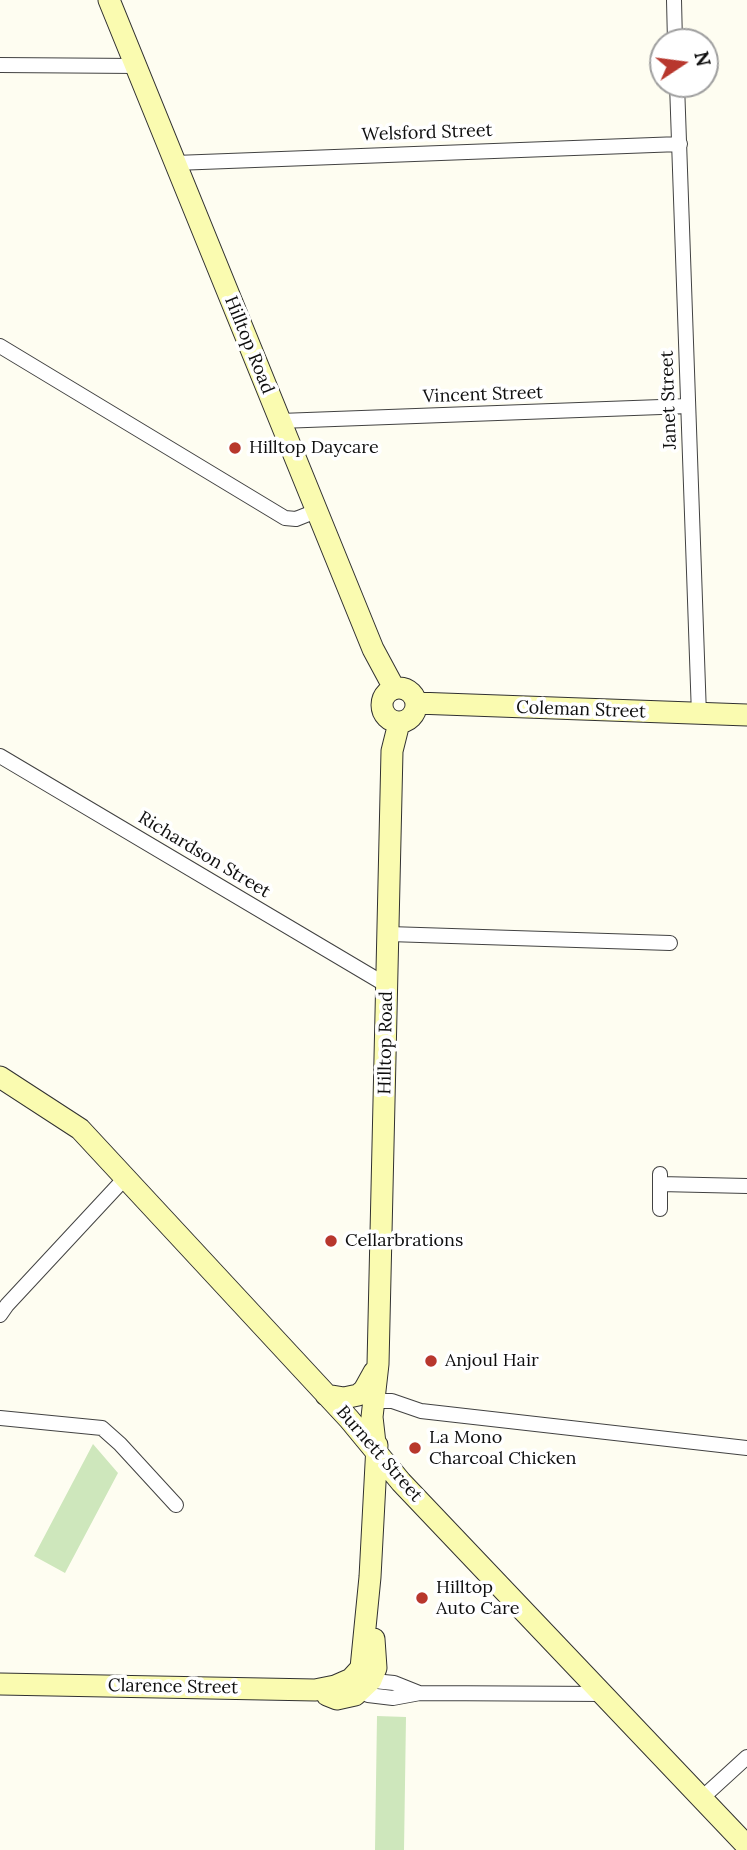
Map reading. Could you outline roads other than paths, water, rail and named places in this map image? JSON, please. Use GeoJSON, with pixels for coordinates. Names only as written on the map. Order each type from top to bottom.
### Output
{"type":"FeatureCollection","features":[{"type":"Feature","properties":{"kind":"street","name":"Hilltop Road"},"geometry":{"type":"LineString","coordinates":[[109,0],[373,649],[394,688]]}},
{"type":"Feature","properties":{"kind":"street"},"geometry":{"type":"LineString","coordinates":[[674,0],[675,28]]}},
{"type":"Feature","properties":{"kind":"street"},"geometry":{"type":"LineString","coordinates":[[0,65],[136,66]]}},
{"type":"Feature","properties":{"kind":"street","name":"Janet Street"},"geometry":{"type":"LineString","coordinates":[[678,98],[699,715]]}},
{"type":"Feature","properties":{"kind":"street","name":"Welsford Street"},"geometry":{"type":"LineString","coordinates":[[175,163],[680,144]]}},
{"type":"Feature","properties":{"kind":"street"},"geometry":{"type":"LineString","coordinates":[[0,346],[285,518],[296,519],[316,511]]}},
{"type":"Feature","properties":{"kind":"street","name":"Vincent Street"},"geometry":{"type":"LineString","coordinates":[[280,421],[688,406]]}},
{"type":"Feature","properties":{"kind":"street"},"geometry":{"type":"LineString","coordinates":[[394,688],[406,689],[416,703],[416,709],[410,718],[399,723],[388,719],[381,710],[386,693],[394,688]]}},
{"type":"Feature","properties":{"kind":"street","name":"Coleman Street"},"geometry":{"type":"LineString","coordinates":[[416,703],[747,715]]}},
{"type":"Feature","properties":{"kind":"street","name":"Hilltop Road"},"geometry":{"type":"LineString","coordinates":[[376,1452],[372,1417],[378,1364],[392,751],[399,723]]}},
{"type":"Feature","properties":{"kind":"street","name":"Richardson Street"},"geometry":{"type":"LineString","coordinates":[[0,756],[388,986]]}},
{"type":"Feature","properties":{"kind":"street"},"geometry":{"type":"LineString","coordinates":[[389,934],[670,943]]}},
{"type":"Feature","properties":{"kind":"street","name":"Burnett Street"},"geometry":{"type":"LineString","coordinates":[[0,1077],[80,1129],[326,1395],[401,1482],[747,1846]]}},
{"type":"Feature","properties":{"kind":"street"},"geometry":{"type":"LineString","coordinates":[[0,1315],[125,1177]]}},
{"type":"Feature","properties":{"kind":"street"},"geometry":{"type":"LineString","coordinates":[[660,1209],[660,1179],[747,1186]]}},
{"type":"Feature","properties":{"kind":"street","name":"Hilltop Road"},"geometry":{"type":"LineString","coordinates":[[357,1683],[361,1668],[370,1577],[376,1452],[383,1401],[383,1383],[378,1364]]}},
{"type":"Feature","properties":{"kind":"street"},"geometry":{"type":"LineString","coordinates":[[326,1395],[344,1398],[358,1395],[364,1390],[378,1364]]}},
{"type":"Feature","properties":{"kind":"street"},"geometry":{"type":"LineString","coordinates":[[383,1401],[392,1401],[421,1411],[747,1448]]}},
{"type":"Feature","properties":{"kind":"street"},"geometry":{"type":"LineString","coordinates":[[0,1418],[102,1428],[176,1505]]}},
{"type":"Feature","properties":{"kind":"street","name":"Clarence Street"},"geometry":{"type":"LineString","coordinates":[[0,1684],[315,1690],[357,1683],[394,1683],[420,1693],[604,1694]]}},
{"type":"Feature","properties":{"kind":"street"},"geometry":{"type":"LineString","coordinates":[[702,1798],[747,1757]]}},
{"type":"Feature","properties":{"kind":"place","name":"Hilltop Daycare"},"geometry":{"type":"Point","coordinates":[235,448]}},
{"type":"Feature","properties":{"kind":"place","name":"Cellarbrations"},"geometry":{"type":"Point","coordinates":[331,1241]}},
{"type":"Feature","properties":{"kind":"place","name":"Anjoul Hair"},"geometry":{"type":"Point","coordinates":[431,1361]}},
{"type":"Feature","properties":{"kind":"place","name":"La Mono Charcoal Chicken"},"geometry":{"type":"Point","coordinates":[415,1448]}},
{"type":"Feature","properties":{"kind":"place","name":"Hilltop Auto Care"},"geometry":{"type":"Point","coordinates":[422,1598]}}]}
